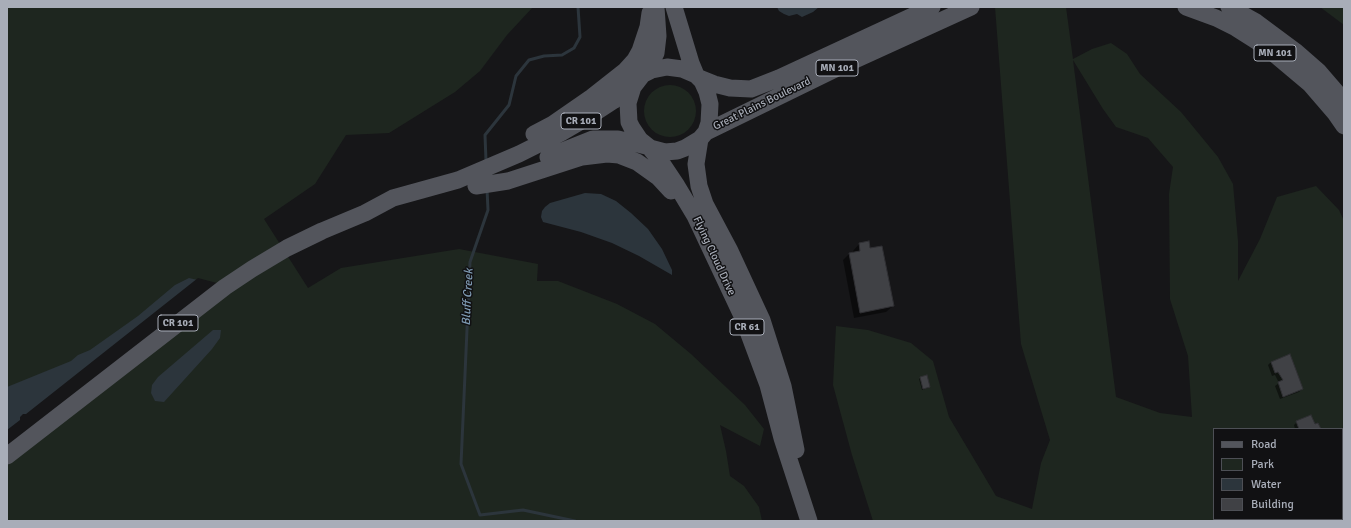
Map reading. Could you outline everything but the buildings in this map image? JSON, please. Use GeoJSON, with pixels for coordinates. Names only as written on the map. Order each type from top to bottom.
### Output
{"type":"FeatureCollection","features":[{"type":"Feature","properties":{"kind":"main road"},"geometry":{"type":"LineString","coordinates":[[521,160],[552,124],[578,108],[603,89],[625,71],[635,60],[645,40],[650,7]]}},
{"type":"Feature","properties":{"kind":"main road","name":"Flying Cloud Drive"},"geometry":{"type":"LineString","coordinates":[[656,7],[658,36],[657,46],[653,59],[633,87],[629,97],[628,115],[632,128],[640,140],[659,159],[696,216],[743,318],[761,363],[782,438],[809,521]]}},
{"type":"Feature","properties":{"kind":"main road","name":"Flying Cloud Drive"},"geometry":{"type":"LineString","coordinates":[[674,7],[681,32],[697,76],[707,92],[710,104],[709,123],[703,135],[696,164],[699,186],[705,204],[717,224],[754,301],[773,353],[783,386],[809,521]]}},
{"type":"Feature","properties":{"kind":"main road","name":"Great Plains Boulevard"},"geometry":{"type":"LineString","coordinates":[[697,76],[723,87],[735,89],[751,88],[779,78],[932,7]]}},
{"type":"Feature","properties":{"kind":"main road","name":"Great Plains Boulevard"},"geometry":{"type":"LineString","coordinates":[[703,135],[816,78],[971,7]]}},
{"type":"Feature","properties":{"kind":"main road","name":"MN 101"},"geometry":{"type":"LineString","coordinates":[[1186,7],[1211,16],[1236,28],[1266,47],[1310,84],[1344,126]]}},
{"type":"Feature","properties":{"kind":"main road","name":"MN 101"},"geometry":{"type":"LineString","coordinates":[[1229,7],[1256,22],[1296,51],[1319,72],[1344,101]]}},
{"type":"Feature","properties":{"kind":"main road","name":"CR 101"},"geometry":{"type":"LineString","coordinates":[[364,213],[406,206],[476,186],[508,181],[521,160],[613,101],[640,77],[652,70],[667,67],[682,69],[697,76]]}},
{"type":"Feature","properties":{"kind":"main road","name":"CR 101"},"geometry":{"type":"LineString","coordinates":[[7,456],[225,287],[287,248],[393,198],[593,139],[618,139],[664,152],[677,151],[690,146],[703,135]]}},
{"type":"Feature","properties":{"kind":"main road"},"geometry":{"type":"LineString","coordinates":[[521,160],[582,157],[596,154],[607,154],[619,155],[637,162],[658,177],[681,204],[723,275]]}},
{"type":"Feature","properties":{"kind":"green space"},"geometry":{"type":"Polygon","coordinates":[[[7,7],[533,7],[507,35],[480,71],[455,92],[389,133],[346,135],[315,184],[264,219],[308,288],[341,268],[459,249],[538,264],[537,281],[558,281],[617,304],[655,324],[691,354],[745,405],[764,429],[760,446],[720,425],[730,476],[744,486],[759,507],[762,521],[7,521],[7,7]]]}},
{"type":"Feature","properties":{"kind":"green space"},"geometry":{"type":"Polygon","coordinates":[[[995,7],[1066,7],[1073,59],[1092,49],[1111,43],[1127,54],[1140,74],[1181,112],[1218,157],[1233,184],[1238,241],[1238,281],[1260,239],[1277,197],[1316,186],[1339,210],[1344,221],[1344,521],[873,521],[852,455],[833,385],[836,326],[868,330],[911,343],[933,361],[949,417],[996,496],[1032,509],[1041,463],[1050,440],[1021,344],[995,7]],[[1073,60],[1116,397],[1160,413],[1192,417],[1188,356],[1170,299],[1169,194],[1173,167],[1148,138],[1116,127],[1103,109],[1073,60]]]}},
{"type":"Feature","properties":{"kind":"green space"},"geometry":{"type":"Polygon","coordinates":[[[1320,7],[1344,7],[1344,25],[1320,7]]]}},
{"type":"Feature","properties":{"kind":"green space"},"geometry":{"type":"Polygon","coordinates":[[[665,85],[675,85],[689,92],[696,106],[696,116],[689,130],[675,137],[665,137],[655,133],[648,126],[644,116],[644,106],[648,96],[655,89],[665,85]]]}},
{"type":"Feature","properties":{"kind":"water"},"geometry":{"type":"Polygon","coordinates":[[[777,7],[819,7],[813,12],[802,17],[797,14],[789,16],[784,14],[779,11],[777,7]]]}},
{"type":"Feature","properties":{"kind":"water"},"geometry":{"type":"Polygon","coordinates":[[[585,193],[601,194],[616,201],[648,229],[662,249],[672,270],[672,275],[639,256],[612,243],[581,232],[543,222],[541,217],[542,211],[550,203],[585,193]]]}},
{"type":"Feature","properties":{"kind":"water"},"geometry":{"type":"Polygon","coordinates":[[[189,278],[215,284],[7,458],[7,387],[71,361],[78,355],[90,350],[138,316],[175,285],[189,278]]]}},
{"type":"Feature","properties":{"kind":"water"},"geometry":{"type":"Polygon","coordinates":[[[213,330],[221,330],[220,338],[212,349],[164,402],[155,401],[151,393],[152,385],[158,377],[213,330]]]}},
{"type":"Feature","properties":{"kind":"pier"},"geometry":{"type":"Polygon","coordinates":[[[198,278],[217,283],[7,460],[7,430],[20,420],[20,417],[23,414],[26,414],[198,278]]]}},
{"type":"Feature","properties":{"kind":"waterway","name":"Bluff Creek"},"geometry":{"type":"LineString","coordinates":[[486,161],[485,135],[509,105],[516,76],[529,60],[544,56],[562,55],[574,48],[580,37],[578,7]]}},
{"type":"Feature","properties":{"kind":"waterway","name":"Bluff Creek"},"geometry":{"type":"LineString","coordinates":[[487,189],[488,210],[470,262],[461,464],[480,515],[523,510],[575,521]]}}]}
